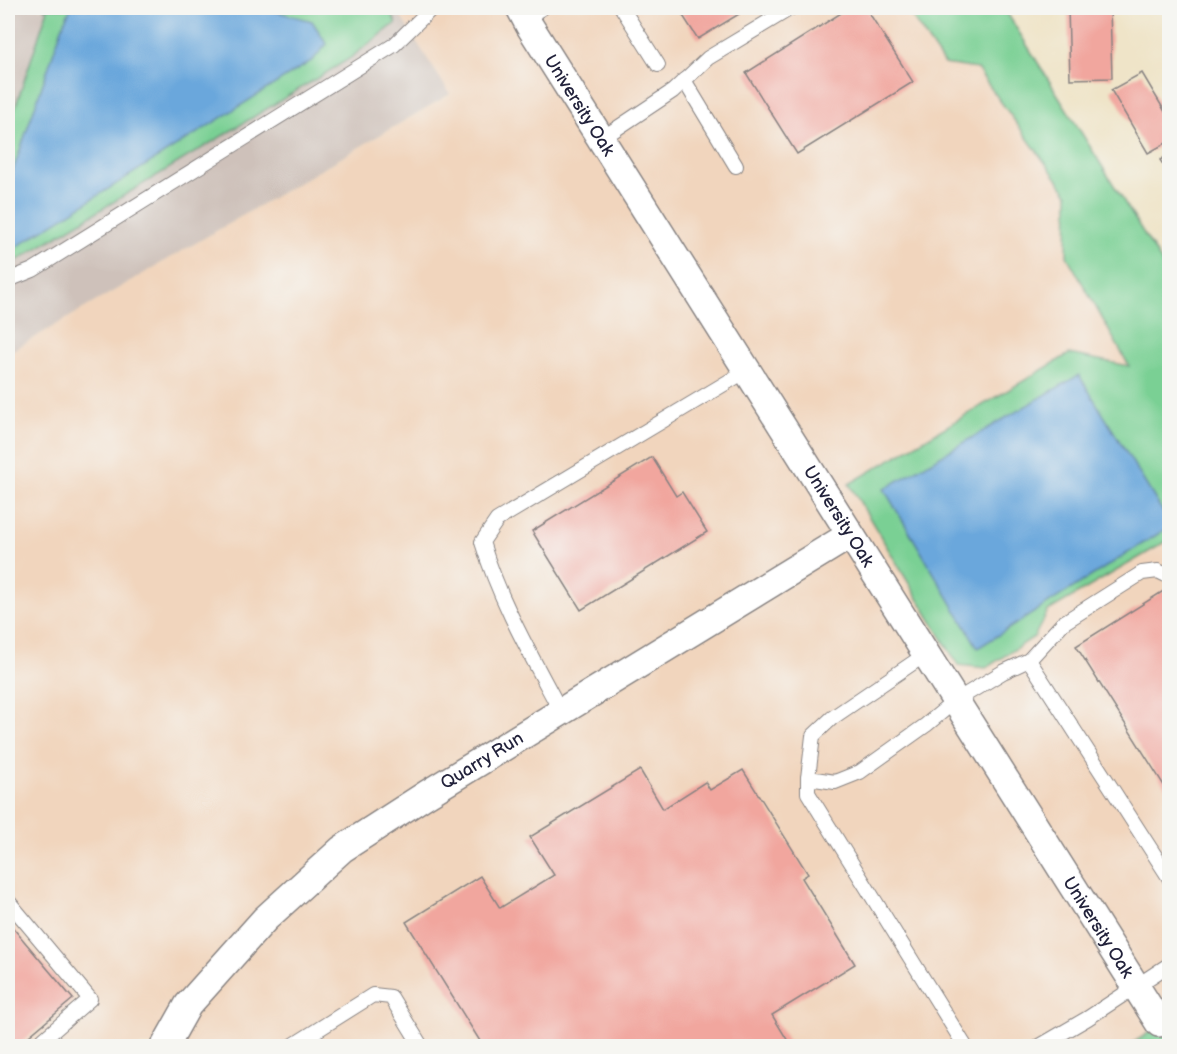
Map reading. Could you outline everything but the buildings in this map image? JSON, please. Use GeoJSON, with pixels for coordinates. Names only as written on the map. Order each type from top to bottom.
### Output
{"type":"FeatureCollection","features":[{"type":"Feature","properties":{"kind":"street","name":"University Oak"},"geometry":{"type":"LineString","coordinates":[[529,11],[601,139],[1159,1023]]}},
{"type":"Feature","properties":{"kind":"street","name":"Quarry Run"},"geometry":{"type":"LineString","coordinates":[[165,1047],[188,1005],[265,920],[342,849],[427,794],[850,535]]}},
{"type":"Feature","properties":{"kind":"lane"},"geometry":{"type":"LineString","coordinates":[[8,280],[33,270],[394,45],[432,8]]}},
{"type":"Feature","properties":{"kind":"lane"},"geometry":{"type":"LineString","coordinates":[[622,8],[658,65]]}},
{"type":"Feature","properties":{"kind":"lane"},"geometry":{"type":"LineString","coordinates":[[601,139],[673,91],[708,58],[791,8]]}},
{"type":"Feature","properties":{"kind":"lane"},"geometry":{"type":"LineString","coordinates":[[684,80],[736,166]]}},
{"type":"Feature","properties":{"kind":"lane"},"geometry":{"type":"LineString","coordinates":[[561,712],[508,609],[482,543],[497,520],[746,370]]}},
{"type":"Feature","properties":{"kind":"lane"},"geometry":{"type":"LineString","coordinates":[[808,778],[835,782],[860,772],[926,725],[955,701],[1003,672],[1029,660],[1063,623],[1142,573],[1158,571],[1170,577]]}},
{"type":"Feature","properties":{"kind":"lane"},"geometry":{"type":"LineString","coordinates":[[926,654],[831,718],[813,736],[808,793],[965,1047]]}},
{"type":"Feature","properties":{"kind":"lane"},"geometry":{"type":"LineString","coordinates":[[1029,660],[1170,879]]}},
{"type":"Feature","properties":{"kind":"lane"},"geometry":{"type":"LineString","coordinates":[[8,901],[90,999],[36,1047]]}},
{"type":"Feature","properties":{"kind":"lane"},"geometry":{"type":"LineString","coordinates":[[1040,1047],[1170,964]]}},
{"type":"Feature","properties":{"kind":"lane"},"geometry":{"type":"LineString","coordinates":[[292,1047],[374,995],[391,997],[421,1047]]}},
{"type":"Feature","properties":{"kind":"shaded area"},"geometry":{"type":"Polygon","coordinates":[[[8,8],[395,8],[450,94],[8,353],[8,8]]]}},
{"type":"Feature","properties":{"kind":"shaded area"},"geometry":{"type":"Polygon","coordinates":[[[395,8],[1004,8],[1169,274],[1169,1046],[8,1046],[8,353],[449,95],[395,8]]]}},
{"type":"Feature","properties":{"kind":"green space"},"geometry":{"type":"Polygon","coordinates":[[[43,8],[389,8],[396,23],[349,59],[8,266],[8,129],[48,9],[43,8]]]}},
{"type":"Feature","properties":{"kind":"green space"},"geometry":{"type":"Polygon","coordinates":[[[906,8],[1004,8],[1169,274],[1169,540],[1048,611],[1034,637],[986,668],[958,665],[849,484],[1069,354],[1129,366],[1067,256],[1068,194],[977,69],[944,64],[906,8]]]}},
{"type":"Feature","properties":{"kind":"green space"},"geometry":{"type":"Polygon","coordinates":[[[1169,1020],[1169,1040],[1165,1046],[1128,1046],[1169,1020]]]}},
{"type":"Feature","properties":{"kind":"water"},"geometry":{"type":"Polygon","coordinates":[[[71,8],[263,8],[312,21],[327,44],[313,60],[13,249],[8,249],[8,185],[64,22],[71,8]]]}},
{"type":"Feature","properties":{"kind":"water"},"geometry":{"type":"Polygon","coordinates":[[[1079,375],[1169,522],[1169,527],[978,648],[884,489],[1079,375]]]}}]}
